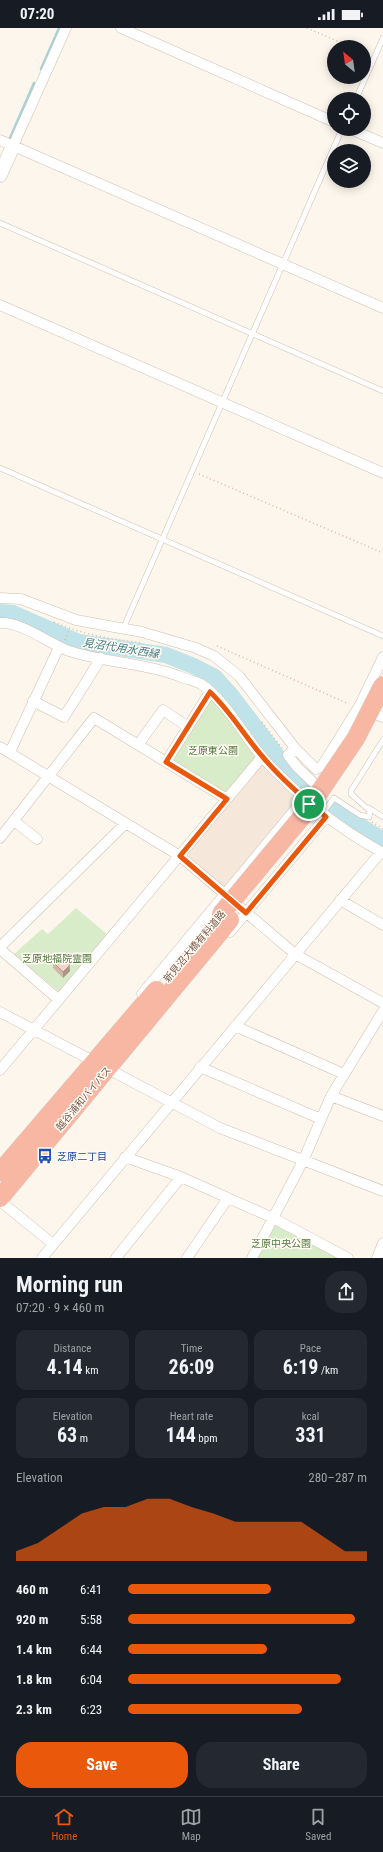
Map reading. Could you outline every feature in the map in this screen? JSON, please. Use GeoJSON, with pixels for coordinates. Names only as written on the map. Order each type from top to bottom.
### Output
{"type":"FeatureCollection","features":[{"type":"Feature","properties":{"kind":"highway","name":"新見沼大橋有料道路"},"geometry":{"type":"LineString","coordinates":[[226,917],[306,812],[356,738],[383,685]]}},
{"type":"Feature","properties":{"kind":"highway","name":"新見沼大橋有料道路"},"geometry":{"type":"LineString","coordinates":[[160,994],[336,790],[383,712]]}},
{"type":"Feature","properties":{"kind":"highway","name":"越谷浦和バイパス"},"geometry":{"type":"LineString","coordinates":[[0,1198],[101,1065],[126,1024],[160,994]]}},
{"type":"Feature","properties":{"kind":"highway","name":"越谷浦和バイパス"},"geometry":{"type":"LineString","coordinates":[[0,1172],[152,1013],[160,994]]}},
{"type":"Feature","properties":{"kind":"street"},"geometry":{"type":"LineString","coordinates":[[0,175],[66,28]]}},
{"type":"Feature","properties":{"kind":"street"},"geometry":{"type":"LineString","coordinates":[[121,28],[327,119]]}},
{"type":"Feature","properties":{"kind":"street"},"geometry":{"type":"LineString","coordinates":[[366,136],[383,143]]}},
{"type":"Feature","properties":{"kind":"street"},"geometry":{"type":"LineString","coordinates":[[0,140],[383,308]]}},
{"type":"Feature","properties":{"kind":"street"},"geometry":{"type":"LineString","coordinates":[[0,305],[383,473]]}},
{"type":"Feature","properties":{"kind":"street"},"geometry":{"type":"LineString","coordinates":[[0,598],[21,599],[76,620],[165,638],[206,652],[239,676],[295,748],[316,768],[319,768],[329,757],[359,708],[383,658]]}},
{"type":"Feature","properties":{"kind":"street"},"geometry":{"type":"LineString","coordinates":[[0,623],[13,624],[101,658],[164,670],[201,684],[219,701],[262,757],[307,801],[324,815],[382,853],[340,900],[42,1258]]}},
{"type":"Feature","properties":{"kind":"street"},"geometry":{"type":"LineString","coordinates":[[62,644],[33,702],[3,750],[50,776],[180,856],[295,954],[383,1004]]}},
{"type":"Feature","properties":{"kind":"street"},"geometry":{"type":"LineString","coordinates":[[33,702],[64,717],[101,658]]}},
{"type":"Feature","properties":{"kind":"street"},"geometry":{"type":"LineString","coordinates":[[166,762],[210,692]]}},
{"type":"Feature","properties":{"kind":"street"},"geometry":{"type":"LineString","coordinates":[[359,708],[383,717]]}},
{"type":"Feature","properties":{"kind":"street"},"geometry":{"type":"LineString","coordinates":[[138,745],[163,710],[188,727]]}},
{"type":"Feature","properties":{"kind":"street"},"geometry":{"type":"LineString","coordinates":[[0,838],[94,718],[227,799]]}},
{"type":"Feature","properties":{"kind":"street"},"geometry":{"type":"LineString","coordinates":[[126,1024],[132,1009],[144,991],[225,895],[319,788],[297,767],[288,755],[295,748]]}},
{"type":"Feature","properties":{"kind":"street"},"geometry":{"type":"LineString","coordinates":[[0,1070],[262,757]]}},
{"type":"Feature","properties":{"kind":"street"},"geometry":{"type":"LineString","coordinates":[[152,1013],[161,1013],[168,1008],[324,815]]}},
{"type":"Feature","properties":{"kind":"street"},"geometry":{"type":"LineString","coordinates":[[14,821],[37,839]]}},
{"type":"Feature","properties":{"kind":"street"},"geometry":{"type":"LineString","coordinates":[[59,1000],[0,948],[126,823]]}},
{"type":"Feature","properties":{"kind":"street"},"geometry":{"type":"LineString","coordinates":[[340,900],[383,925]]}},
{"type":"Feature","properties":{"kind":"street"},"geometry":{"type":"LineString","coordinates":[[0,1012],[220,1128],[383,1191]]}},
{"type":"Feature","properties":{"kind":"street"},"geometry":{"type":"LineString","coordinates":[[252,1258],[303,1161],[331,1096],[383,1012]]}},
{"type":"Feature","properties":{"kind":"street"},"geometry":{"type":"LineString","coordinates":[[235,1026],[344,1074]]}},
{"type":"Feature","properties":{"kind":"street"},"geometry":{"type":"LineString","coordinates":[[200,1067],[321,1119]]}},
{"type":"Feature","properties":{"kind":"street"},"geometry":{"type":"LineString","coordinates":[[331,1096],[383,1116]]}},
{"type":"Feature","properties":{"kind":"street"},"geometry":{"type":"LineString","coordinates":[[125,1157],[181,1177],[273,1218],[348,1258]]}},
{"type":"Feature","properties":{"kind":"street"},"geometry":{"type":"LineString","coordinates":[[116,1258],[181,1177]]}},
{"type":"Feature","properties":{"kind":"street"},"geometry":{"type":"LineString","coordinates":[[187,1258],[228,1198]]}},
{"type":"Feature","properties":{"kind":"street"},"geometry":{"type":"LineString","coordinates":[[0,1201],[54,1244]]}},
{"type":"Feature","properties":{"kind":"street"},"geometry":{"type":"LineString","coordinates":[[376,1258],[383,1243]]}},
{"type":"Feature","properties":{"kind":"lane"},"geometry":{"type":"LineString","coordinates":[[359,92],[383,38]]}},
{"type":"Feature","properties":{"kind":"lane"},"geometry":{"type":"LineString","coordinates":[[123,629],[339,136]]}},
{"type":"Feature","properties":{"kind":"lane"},"geometry":{"type":"LineString","coordinates":[[0,223],[383,391]]}},
{"type":"Feature","properties":{"kind":"lane"},"geometry":{"type":"LineString","coordinates":[[0,468],[383,636]]}},
{"type":"Feature","properties":{"kind":"lane"},"geometry":{"type":"LineString","coordinates":[[383,740],[351,791],[351,794],[368,808],[383,817]]}},
{"type":"Feature","properties":{"kind":"lane"},"geometry":{"type":"LineString","coordinates":[[324,815],[334,798],[366,818],[370,815],[368,808]]}},
{"type":"Feature","properties":{"kind":"path"},"geometry":{"type":"LineString","coordinates":[[308,28],[335,40]]}},
{"type":"Feature","properties":{"kind":"path"},"geometry":{"type":"LineString","coordinates":[[193,472],[383,553]]}},
{"type":"Feature","properties":{"kind":"path"},"geometry":{"type":"LineString","coordinates":[[62,644],[69,629]]}},
{"type":"Feature","properties":{"kind":"path"},"geometry":{"type":"LineString","coordinates":[[206,652],[214,645],[225,649],[359,708]]}},
{"type":"Feature","properties":{"kind":"path"},"geometry":{"type":"LineString","coordinates":[[366,818],[383,829]]}},
{"type":"Feature","properties":{"kind":"shaded area"},"geometry":{"type":"Polygon","coordinates":[[[264,763],[296,800],[225,887],[221,886],[187,854],[264,763]]]}},
{"type":"Feature","properties":{"kind":"green space","name":"芝原東公園"},"geometry":{"type":"Polygon","coordinates":[[[211,696],[255,753],[255,758],[227,793],[222,792],[170,759],[211,696]]]}},
{"type":"Feature","properties":{"kind":"green space","name":"芝原地福院霊園"},"geometry":{"type":"Polygon","coordinates":[[[76,908],[109,936],[59,992],[14,954],[42,929],[48,934],[76,908]]]}},
{"type":"Feature","properties":{"kind":"green space","name":"芝原中央公園"},"geometry":{"type":"Polygon","coordinates":[[[277,1225],[341,1258],[257,1258],[273,1227],[277,1225]]]}},
{"type":"Feature","properties":{"kind":"building"},"geometry":{"type":"Polygon","coordinates":[[[59,955],[62,958],[64,956],[69,960],[67,962],[70,965],[63,972],[53,962],[59,955]]]}},
{"type":"Feature","properties":{"kind":"waterway"},"geometry":{"type":"LineString","coordinates":[[41,69],[59,28]]}},
{"type":"Feature","properties":{"kind":"waterway"},"geometry":{"type":"LineString","coordinates":[[10,138],[34,83]]}},
{"type":"Feature","properties":{"kind":"waterway","name":"見沼代用水西縁"},"geometry":{"type":"LineString","coordinates":[[0,612],[13,613],[79,642],[166,655],[196,667],[215,677],[232,696],[285,766],[309,790]]}},
{"type":"Feature","properties":{"kind":"waterway","name":"見沼代用水西縁"},"geometry":{"type":"LineString","coordinates":[[332,808],[383,840]]}},
{"type":"Feature","properties":{"kind":"place","name":"芝原二丁目"},"geometry":{"type":"Point","coordinates":[45,1156]}},
{"type":"Feature","properties":{"kind":"route"},"geometry":{"type":"LineString","coordinates":[[210,692],[219,701],[262,757],[309,804],[326,817],[246,913],[180,856],[227,799],[166,762],[210,692]]}}]}
